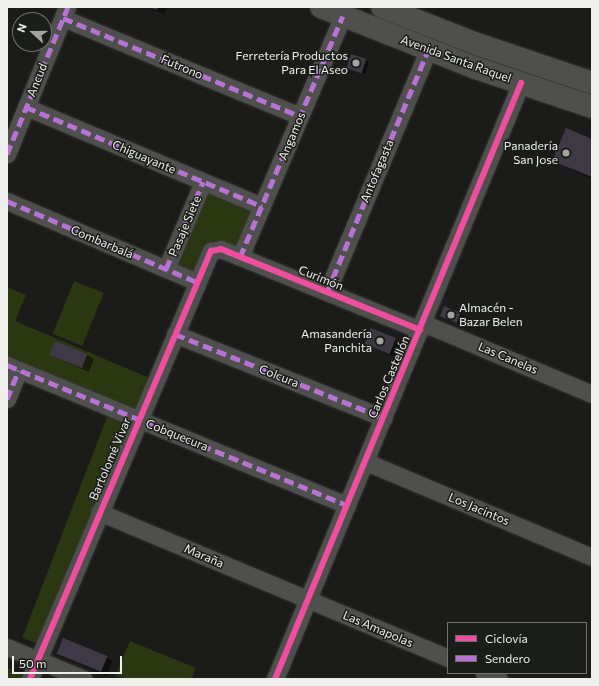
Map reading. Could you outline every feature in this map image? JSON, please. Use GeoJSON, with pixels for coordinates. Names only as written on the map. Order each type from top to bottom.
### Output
{"type":"FeatureCollection","features":[{"type":"Feature","properties":{"kind":"main road","name":"Avenida Santa Raquel"},"geometry":{"type":"LineString","coordinates":[[321,7],[428,50],[592,107]]}},
{"type":"Feature","properties":{"kind":"main road","name":"Avenida Santa Raquel"},"geometry":{"type":"LineString","coordinates":[[382,7],[416,13],[592,83]]}},
{"type":"Feature","properties":{"kind":"street","name":"Ancud"},"geometry":{"type":"LineString","coordinates":[[7,154],[65,12]]}},
{"type":"Feature","properties":{"kind":"street","name":"Futrono"},"geometry":{"type":"LineString","coordinates":[[65,12],[300,116]]}},
{"type":"Feature","properties":{"kind":"street","name":"Angamos"},"geometry":{"type":"LineString","coordinates":[[240,257],[343,16]]}},
{"type":"Feature","properties":{"kind":"street","name":"Antofagasta"},"geometry":{"type":"LineString","coordinates":[[327,292],[428,50]]}},
{"type":"Feature","properties":{"kind":"street","name":"Carlos Castellón"},"geometry":{"type":"LineString","coordinates":[[275,679],[366,462],[521,83]]}},
{"type":"Feature","properties":{"kind":"street","name":"Chiguayante"},"geometry":{"type":"LineString","coordinates":[[26,107],[262,206]]}},
{"type":"Feature","properties":{"kind":"street","name":"Pasaje Siete"},"geometry":{"type":"LineString","coordinates":[[166,269],[203,182]]}},
{"type":"Feature","properties":{"kind":"street","name":"Combarbalá"},"geometry":{"type":"LineString","coordinates":[[7,201],[197,282]]}},
{"type":"Feature","properties":{"kind":"street","name":"Curimón"},"geometry":{"type":"LineString","coordinates":[[214,249],[240,257],[327,292],[422,326]]}},
{"type":"Feature","properties":{"kind":"street","name":"Bartolomé Vivar"},"geometry":{"type":"LineString","coordinates":[[30,679],[138,419],[197,282],[214,249]]}},
{"type":"Feature","properties":{"kind":"street","name":"Las Canelas"},"geometry":{"type":"LineString","coordinates":[[422,326],[592,394]]}},
{"type":"Feature","properties":{"kind":"street","name":"Colcura"},"geometry":{"type":"LineString","coordinates":[[175,334],[384,418]]}},
{"type":"Feature","properties":{"kind":"street","name":"Cobquecura"},"geometry":{"type":"LineString","coordinates":[[13,368],[347,505]]}},
{"type":"Feature","properties":{"kind":"street"},"geometry":{"type":"LineString","coordinates":[[7,400],[13,368]]}},
{"type":"Feature","properties":{"kind":"street","name":"Los Jacintos"},"geometry":{"type":"LineString","coordinates":[[366,462],[592,557]]}},
{"type":"Feature","properties":{"kind":"street","name":"Maraña"},"geometry":{"type":"LineString","coordinates":[[99,512],[308,600]]}},
{"type":"Feature","properties":{"kind":"street","name":"Las Amapolas"},"geometry":{"type":"LineString","coordinates":[[308,600],[447,658]]}},
{"type":"Feature","properties":{"kind":"street"},"geometry":{"type":"LineString","coordinates":[[7,647],[84,679]]}},
{"type":"Feature","properties":{"kind":"street"},"geometry":{"type":"LineString","coordinates":[[486,674],[499,679]]}},
{"type":"Feature","properties":{"kind":"green space"},"geometry":{"type":"Polygon","coordinates":[[[206,185],[256,207],[238,251],[214,241],[208,244],[194,276],[172,267],[206,185]]]}},
{"type":"Feature","properties":{"kind":"green space"},"geometry":{"type":"Polygon","coordinates":[[[74,281],[104,293],[82,346],[53,334],[74,281]]]}},
{"type":"Feature","properties":{"kind":"green space"},"geometry":{"type":"Polygon","coordinates":[[[7,287],[26,295],[15,321],[152,379],[136,417],[7,364],[7,287]]]}},
{"type":"Feature","properties":{"kind":"green space"},"geometry":{"type":"Polygon","coordinates":[[[109,412],[130,420],[43,646],[22,638],[109,412]]]}},
{"type":"Feature","properties":{"kind":"green space"},"geometry":{"type":"Polygon","coordinates":[[[130,641],[196,668],[191,679],[123,679],[115,676],[130,641]]]}},
{"type":"Feature","properties":{"kind":"green space"},"geometry":{"type":"Polygon","coordinates":[[[7,668],[24,675],[23,679],[7,679],[7,668]]]}},
{"type":"Feature","properties":{"kind":"building"},"geometry":{"type":"Polygon","coordinates":[[[148,7],[158,7],[157,10],[148,7]]]}},
{"type":"Feature","properties":{"kind":"building","name":"Ferretería Productos Para El Aseo"},"geometry":{"type":"Polygon","coordinates":[[[351,54],[366,59],[362,73],[346,68],[351,54]]]}},
{"type":"Feature","properties":{"kind":"building"},"geometry":{"type":"Polygon","coordinates":[[[566,128],[592,139],[592,177],[552,161],[566,128]]]}},
{"type":"Feature","properties":{"kind":"building","name":"Almacén - Bazar Belen"},"geometry":{"type":"Polygon","coordinates":[[[444,306],[461,313],[457,323],[440,316],[444,306]]]}},
{"type":"Feature","properties":{"kind":"building","name":"Amasandería Panchita"},"geometry":{"type":"Polygon","coordinates":[[[371,328],[396,338],[390,354],[365,344],[371,328]]]}},
{"type":"Feature","properties":{"kind":"building"},"geometry":{"type":"Polygon","coordinates":[[[55,341],[87,354],[82,368],[49,355],[55,341]]]}},
{"type":"Feature","properties":{"kind":"building"},"geometry":{"type":"Polygon","coordinates":[[[63,638],[108,656],[101,672],[57,654],[63,638]]]}},
{"type":"Feature","properties":{"kind":"marked path"},"geometry":{"type":"LineString","coordinates":[[7,154],[68,7]]}},
{"type":"Feature","properties":{"kind":"marked path"},"geometry":{"type":"LineString","coordinates":[[240,257],[343,16]]}},
{"type":"Feature","properties":{"kind":"marked path"},"geometry":{"type":"LineString","coordinates":[[63,18],[300,116]]}},
{"type":"Feature","properties":{"kind":"marked path"},"geometry":{"type":"LineString","coordinates":[[327,292],[428,50]]}},
{"type":"Feature","properties":{"kind":"marked path"},"geometry":{"type":"LineString","coordinates":[[26,107],[262,206]]}},
{"type":"Feature","properties":{"kind":"marked path"},"geometry":{"type":"LineString","coordinates":[[166,269],[203,182]]}},
{"type":"Feature","properties":{"kind":"marked path"},"geometry":{"type":"LineString","coordinates":[[7,201],[197,282]]}},
{"type":"Feature","properties":{"kind":"marked path"},"geometry":{"type":"LineString","coordinates":[[175,334],[384,418]]}},
{"type":"Feature","properties":{"kind":"marked path"},"geometry":{"type":"LineString","coordinates":[[7,365],[347,505]]}},
{"type":"Feature","properties":{"kind":"marked path"},"geometry":{"type":"LineString","coordinates":[[7,399],[19,370]]}},
{"type":"Feature","properties":{"kind":"cycle path"},"geometry":{"type":"LineString","coordinates":[[275,679],[521,83]]}},
{"type":"Feature","properties":{"kind":"cycle path"},"geometry":{"type":"LineString","coordinates":[[30,679],[211,251],[221,249],[420,330]]}},
{"type":"Feature","properties":{"kind":"place","name":"Ferretería Productos Para El Aseo"},"geometry":{"type":"Point","coordinates":[356,63]}},
{"type":"Feature","properties":{"kind":"place","name":"Panadería San Jose"},"geometry":{"type":"Point","coordinates":[566,153]}},
{"type":"Feature","properties":{"kind":"place","name":"Almacén - Bazar Belen"},"geometry":{"type":"Point","coordinates":[451,315]}},
{"type":"Feature","properties":{"kind":"place","name":"Amasandería Panchita"},"geometry":{"type":"Point","coordinates":[380,341]}}]}
